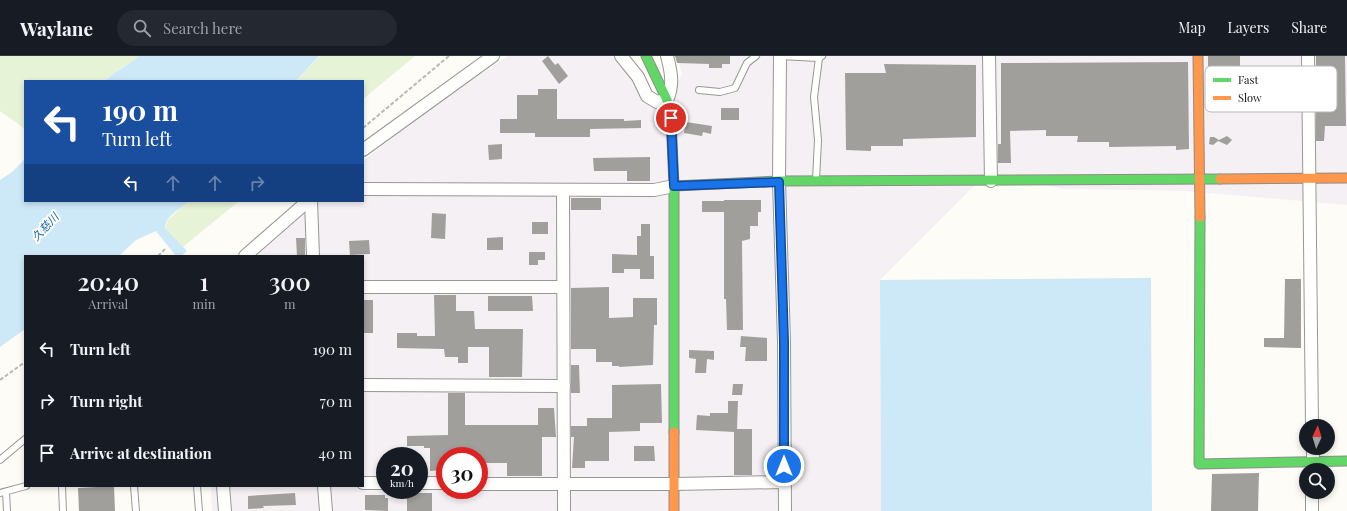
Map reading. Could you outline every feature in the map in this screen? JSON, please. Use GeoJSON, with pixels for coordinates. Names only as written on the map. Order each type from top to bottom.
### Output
{"type":"FeatureCollection","features":[{"type":"Feature","properties":{"kind":"street"},"geometry":{"type":"LineString","coordinates":[[364,149],[493,56]]}},
{"type":"Feature","properties":{"kind":"street"},"geometry":{"type":"LineString","coordinates":[[622,56],[638,77],[647,96],[657,102],[667,100]]}},
{"type":"Feature","properties":{"kind":"street"},"geometry":{"type":"LineString","coordinates":[[646,56],[667,100],[671,118],[674,186],[674,511]]}},
{"type":"Feature","properties":{"kind":"street"},"geometry":{"type":"LineString","coordinates":[[667,56],[671,70],[672,90],[667,100]]}},
{"type":"Feature","properties":{"kind":"street"},"geometry":{"type":"LineString","coordinates":[[780,56],[779,182],[784,342],[785,511]]}},
{"type":"Feature","properties":{"kind":"street"},"geometry":{"type":"LineString","coordinates":[[989,56],[991,181]]}},
{"type":"Feature","properties":{"kind":"street"},"geometry":{"type":"LineString","coordinates":[[1198,56],[1200,180],[1199,464],[1299,466]]}},
{"type":"Feature","properties":{"kind":"street"},"geometry":{"type":"LineString","coordinates":[[1308,56],[1308,66]]}},
{"type":"Feature","properties":{"kind":"street"},"geometry":{"type":"LineString","coordinates":[[1309,112],[1312,419]]}},
{"type":"Feature","properties":{"kind":"street"},"geometry":{"type":"LineString","coordinates":[[364,189],[654,190],[674,186],[816,181],[1347,178]]}},
{"type":"Feature","properties":{"kind":"street"},"geometry":{"type":"LineString","coordinates":[[563,190],[564,511]]}},
{"type":"Feature","properties":{"kind":"street"},"geometry":{"type":"LineString","coordinates":[[246,255],[309,202]]}},
{"type":"Feature","properties":{"kind":"street"},"geometry":{"type":"LineString","coordinates":[[310,202],[314,255]]}},
{"type":"Feature","properties":{"kind":"street"},"geometry":{"type":"LineString","coordinates":[[364,287],[563,287]]}},
{"type":"Feature","properties":{"kind":"street"},"geometry":{"type":"LineString","coordinates":[[364,385],[564,386]]}},
{"type":"Feature","properties":{"kind":"street"},"geometry":{"type":"LineString","coordinates":[[1333,463],[1347,461]]}},
{"type":"Feature","properties":{"kind":"street"},"geometry":{"type":"LineString","coordinates":[[488,484],[674,484],[784,482]]}},
{"type":"Feature","properties":{"kind":"street"},"geometry":{"type":"LineString","coordinates":[[364,483],[376,483]]}},
{"type":"Feature","properties":{"kind":"street"},"geometry":{"type":"LineString","coordinates":[[223,487],[225,511]]}},
{"type":"Feature","properties":{"kind":"street"},"geometry":{"type":"LineString","coordinates":[[324,487],[326,511]]}},
{"type":"Feature","properties":{"kind":"street"},"geometry":{"type":"LineString","coordinates":[[1312,499],[1312,511]]}},
{"type":"Feature","properties":{"kind":"lane"},"geometry":{"type":"LineString","coordinates":[[700,90],[720,92],[735,88],[747,63],[756,56]]}},
{"type":"Feature","properties":{"kind":"lane"},"geometry":{"type":"LineString","coordinates":[[780,56],[820,57],[814,97],[818,140],[816,181]]}},
{"type":"Feature","properties":{"kind":"lane"},"geometry":{"type":"LineString","coordinates":[[0,460],[24,440]]}},
{"type":"Feature","properties":{"kind":"lane"},"geometry":{"type":"LineString","coordinates":[[7,511],[3,493],[24,487]]}},
{"type":"Feature","properties":{"kind":"lane"},"geometry":{"type":"LineString","coordinates":[[62,487],[63,511]]}},
{"type":"Feature","properties":{"kind":"lane"},"geometry":{"type":"LineString","coordinates":[[134,487],[136,511]]}},
{"type":"Feature","properties":{"kind":"lane"},"geometry":{"type":"LineString","coordinates":[[197,487],[199,511]]}},
{"type":"Feature","properties":{"kind":"path"},"geometry":{"type":"LineString","coordinates":[[364,127],[450,56]]}},
{"type":"Feature","properties":{"kind":"path"},"geometry":{"type":"LineString","coordinates":[[159,255],[165,249]]}},
{"type":"Feature","properties":{"kind":"path"},"geometry":{"type":"LineString","coordinates":[[0,380],[24,363]]}},
{"type":"Feature","properties":{"kind":"shaded area"},"geometry":{"type":"Polygon","coordinates":[[[508,56],[612,56],[661,112],[682,74],[677,56],[1347,56],[1347,205],[1186,191],[1066,189],[985,175],[880,280],[881,511],[212,511],[211,487],[364,487],[364,255],[244,255],[315,202],[364,202],[364,160],[422,115],[508,56]]]}},
{"type":"Feature","properties":{"kind":"green space"},"geometry":{"type":"Polygon","coordinates":[[[0,56],[139,56],[106,80],[24,80],[24,128],[0,111],[0,56]]]}},
{"type":"Feature","properties":{"kind":"green space"},"geometry":{"type":"Polygon","coordinates":[[[320,56],[415,56],[364,98],[364,80],[297,80],[320,56]]]}},
{"type":"Feature","properties":{"kind":"green space"},"geometry":{"type":"Polygon","coordinates":[[[187,202],[238,202],[183,247],[165,228],[168,220],[187,202]]]}},
{"type":"Feature","properties":{"kind":"water"},"geometry":{"type":"Polygon","coordinates":[[[139,56],[319,56],[297,80],[106,80],[139,56]]]}},
{"type":"Feature","properties":{"kind":"water","name":"久慈川"},"geometry":{"type":"Polygon","coordinates":[[[24,160],[24,202],[187,202],[171,216],[166,223],[165,228],[187,251],[182,255],[175,255],[156,231],[136,240],[120,255],[24,255],[24,330],[0,347],[0,180],[12,172],[24,160]]]}},
{"type":"Feature","properties":{"kind":"water"},"geometry":{"type":"Polygon","coordinates":[[[1151,278],[1152,511],[881,511],[880,280],[1151,278]]]}},
{"type":"Feature","properties":{"kind":"building"},"geometry":{"type":"Polygon","coordinates":[[[548,56],[555,65],[558,63],[568,76],[559,84],[542,61],[548,56]]]}},
{"type":"Feature","properties":{"kind":"building"},"geometry":{"type":"Polygon","coordinates":[[[675,56],[730,56],[730,64],[722,64],[722,68],[709,68],[709,64],[677,63],[675,56]]]}},
{"type":"Feature","properties":{"kind":"building"},"geometry":{"type":"Polygon","coordinates":[[[1208,56],[1240,56],[1240,66],[1208,66],[1208,56]]]}},
{"type":"Feature","properties":{"kind":"building"},"geometry":{"type":"Polygon","coordinates":[[[1316,56],[1345,56],[1346,126],[1325,126],[1324,141],[1316,141],[1316,112],[1337,112],[1337,66],[1316,66],[1316,56]]]}},
{"type":"Feature","properties":{"kind":"building"},"geometry":{"type":"Polygon","coordinates":[[[1188,62],[1189,149],[1176,150],[1176,146],[1109,147],[1109,142],[1077,142],[1078,136],[1046,136],[1046,130],[1010,131],[1011,163],[998,163],[998,144],[1001,144],[1001,63],[1188,62]]]}},
{"type":"Feature","properties":{"kind":"building"},"geometry":{"type":"Polygon","coordinates":[[[884,64],[976,65],[976,137],[903,139],[903,146],[871,146],[871,151],[846,150],[845,73],[886,73],[884,64]]]}},
{"type":"Feature","properties":{"kind":"building"},"geometry":{"type":"Polygon","coordinates":[[[538,89],[557,89],[557,119],[624,119],[624,121],[641,120],[641,128],[590,129],[590,137],[535,137],[535,133],[500,133],[500,119],[517,119],[517,95],[538,95],[538,89]]]}},
{"type":"Feature","properties":{"kind":"building"},"geometry":{"type":"Polygon","coordinates":[[[721,108],[739,108],[739,120],[721,120],[721,108]]]}},
{"type":"Feature","properties":{"kind":"building"},"geometry":{"type":"Polygon","coordinates":[[[686,122],[712,126],[711,134],[703,132],[702,136],[684,133],[686,122]]]}},
{"type":"Feature","properties":{"kind":"building"},"geometry":{"type":"Polygon","coordinates":[[[1227,136],[1232,140],[1227,145],[1218,141],[1213,145],[1209,144],[1210,137],[1214,137],[1219,140],[1227,136]]]}},
{"type":"Feature","properties":{"kind":"building"},"geometry":{"type":"Polygon","coordinates":[[[502,144],[502,159],[489,160],[488,145],[502,144]]]}},
{"type":"Feature","properties":{"kind":"building"},"geometry":{"type":"Polygon","coordinates":[[[650,157],[650,181],[627,181],[627,171],[594,171],[593,158],[650,157]]]}},
{"type":"Feature","properties":{"kind":"building"},"geometry":{"type":"Polygon","coordinates":[[[571,198],[601,198],[601,210],[571,210],[571,198]]]}},
{"type":"Feature","properties":{"kind":"building"},"geometry":{"type":"Polygon","coordinates":[[[761,200],[761,212],[758,212],[758,226],[750,226],[750,239],[742,241],[743,330],[727,330],[726,299],[724,299],[724,212],[702,212],[702,201],[761,200]]]}},
{"type":"Feature","properties":{"kind":"building"},"geometry":{"type":"Polygon","coordinates":[[[432,213],[446,214],[445,239],[431,238],[432,213]]]}},
{"type":"Feature","properties":{"kind":"building"},"geometry":{"type":"Polygon","coordinates":[[[532,222],[548,222],[548,234],[532,234],[532,222]]]}},
{"type":"Feature","properties":{"kind":"building"},"geometry":{"type":"Polygon","coordinates":[[[641,224],[650,224],[650,256],[654,256],[654,279],[640,279],[640,269],[624,269],[624,273],[612,273],[612,254],[637,255],[637,236],[641,236],[641,224]]]}},
{"type":"Feature","properties":{"kind":"building"},"geometry":{"type":"Polygon","coordinates":[[[503,237],[503,250],[487,250],[487,238],[503,237]]]}},
{"type":"Feature","properties":{"kind":"building"},"geometry":{"type":"Polygon","coordinates":[[[296,238],[305,238],[305,255],[297,255],[296,238]]]}},
{"type":"Feature","properties":{"kind":"building"},"geometry":{"type":"Polygon","coordinates":[[[369,240],[370,254],[350,255],[349,241],[369,240]]]}},
{"type":"Feature","properties":{"kind":"building"},"geometry":{"type":"Polygon","coordinates":[[[529,252],[545,252],[545,260],[538,260],[538,265],[529,265],[529,252]]]}},
{"type":"Feature","properties":{"kind":"building"},"geometry":{"type":"Polygon","coordinates":[[[1285,279],[1301,279],[1301,348],[1264,347],[1264,338],[1284,338],[1285,279]]]}},
{"type":"Feature","properties":{"kind":"building"},"geometry":{"type":"Polygon","coordinates":[[[609,287],[609,318],[633,317],[633,298],[657,298],[657,325],[654,325],[653,365],[612,366],[612,362],[596,362],[596,349],[571,349],[571,288],[609,287]]]}},
{"type":"Feature","properties":{"kind":"building"},"geometry":{"type":"Polygon","coordinates":[[[434,295],[456,295],[456,311],[474,311],[475,329],[523,329],[522,377],[489,377],[489,347],[468,347],[468,363],[458,363],[458,357],[445,357],[444,349],[397,348],[397,333],[417,333],[417,336],[435,336],[434,295]]]}},
{"type":"Feature","properties":{"kind":"building"},"geometry":{"type":"Polygon","coordinates":[[[488,296],[532,296],[533,311],[488,311],[488,296]]]}},
{"type":"Feature","properties":{"kind":"building"},"geometry":{"type":"Polygon","coordinates":[[[364,300],[373,300],[373,333],[364,333],[364,300]]]}},
{"type":"Feature","properties":{"kind":"building"},"geometry":{"type":"Polygon","coordinates":[[[741,336],[767,338],[767,361],[745,361],[746,347],[740,347],[741,336]]]}},
{"type":"Feature","properties":{"kind":"building"},"geometry":{"type":"Polygon","coordinates":[[[689,350],[714,351],[714,360],[707,359],[706,373],[695,373],[696,359],[689,358],[689,350]]]}},
{"type":"Feature","properties":{"kind":"building"},"geometry":{"type":"Polygon","coordinates":[[[571,365],[579,365],[580,393],[571,393],[571,365]]]}},
{"type":"Feature","properties":{"kind":"building"},"geometry":{"type":"Polygon","coordinates":[[[661,384],[662,423],[640,423],[640,431],[609,432],[609,461],[585,461],[585,468],[572,468],[574,437],[571,437],[571,426],[587,426],[587,418],[612,418],[612,385],[661,384]]]}},
{"type":"Feature","properties":{"kind":"building"},"geometry":{"type":"Polygon","coordinates":[[[733,384],[743,384],[742,395],[732,395],[733,384]]]}},
{"type":"Feature","properties":{"kind":"building"},"geometry":{"type":"Polygon","coordinates":[[[448,393],[465,393],[465,425],[538,425],[538,408],[554,408],[556,437],[542,437],[542,476],[507,476],[507,463],[488,463],[488,447],[436,447],[436,471],[430,471],[430,448],[424,446],[407,446],[407,436],[448,435],[448,393]]]}},
{"type":"Feature","properties":{"kind":"building"},"geometry":{"type":"Polygon","coordinates":[[[728,401],[738,401],[737,429],[752,429],[752,475],[734,475],[734,432],[696,430],[697,415],[710,416],[710,413],[728,413],[728,401]]]}},
{"type":"Feature","properties":{"kind":"building"},"geometry":{"type":"Polygon","coordinates":[[[634,446],[654,446],[655,461],[634,461],[634,446]]]}},
{"type":"Feature","properties":{"kind":"building"},"geometry":{"type":"Polygon","coordinates":[[[1259,473],[1258,511],[1211,511],[1212,474],[1259,473]]]}},
{"type":"Feature","properties":{"kind":"building"},"geometry":{"type":"Polygon","coordinates":[[[114,487],[115,511],[79,511],[78,488],[114,487]]]}},
{"type":"Feature","properties":{"kind":"building"},"geometry":{"type":"Polygon","coordinates":[[[295,493],[296,505],[263,506],[264,508],[248,509],[248,496],[295,493]]]}},
{"type":"Feature","properties":{"kind":"building"},"geometry":{"type":"Polygon","coordinates":[[[428,493],[432,493],[432,511],[407,511],[407,499],[428,499],[428,493]]]}},
{"type":"Feature","properties":{"kind":"building"},"geometry":{"type":"Polygon","coordinates":[[[365,495],[376,495],[376,499],[388,499],[388,511],[365,510],[365,495]]]}},
{"type":"Feature","properties":{"kind":"traffic: fast"},"geometry":{"type":"LineString","coordinates":[[646,56],[667,100],[671,118],[674,186],[674,432]]}},
{"type":"Feature","properties":{"kind":"traffic: fast"},"geometry":{"type":"LineString","coordinates":[[674,186],[779,181],[1220,179]]}},
{"type":"Feature","properties":{"kind":"traffic: fast"},"geometry":{"type":"LineString","coordinates":[[1200,217],[1199,464],[1347,461]]}},
{"type":"Feature","properties":{"kind":"traffic: slow"},"geometry":{"type":"LineString","coordinates":[[1198,56],[1200,217]]}},
{"type":"Feature","properties":{"kind":"traffic: slow"},"geometry":{"type":"LineString","coordinates":[[1220,179],[1347,178]]}},
{"type":"Feature","properties":{"kind":"traffic: slow"},"geometry":{"type":"LineString","coordinates":[[674,432],[674,511]]}},
{"type":"Feature","properties":{"kind":"route"},"geometry":{"type":"LineString","coordinates":[[671,118],[674,186],[779,182],[784,342],[784,466]]}}]}
